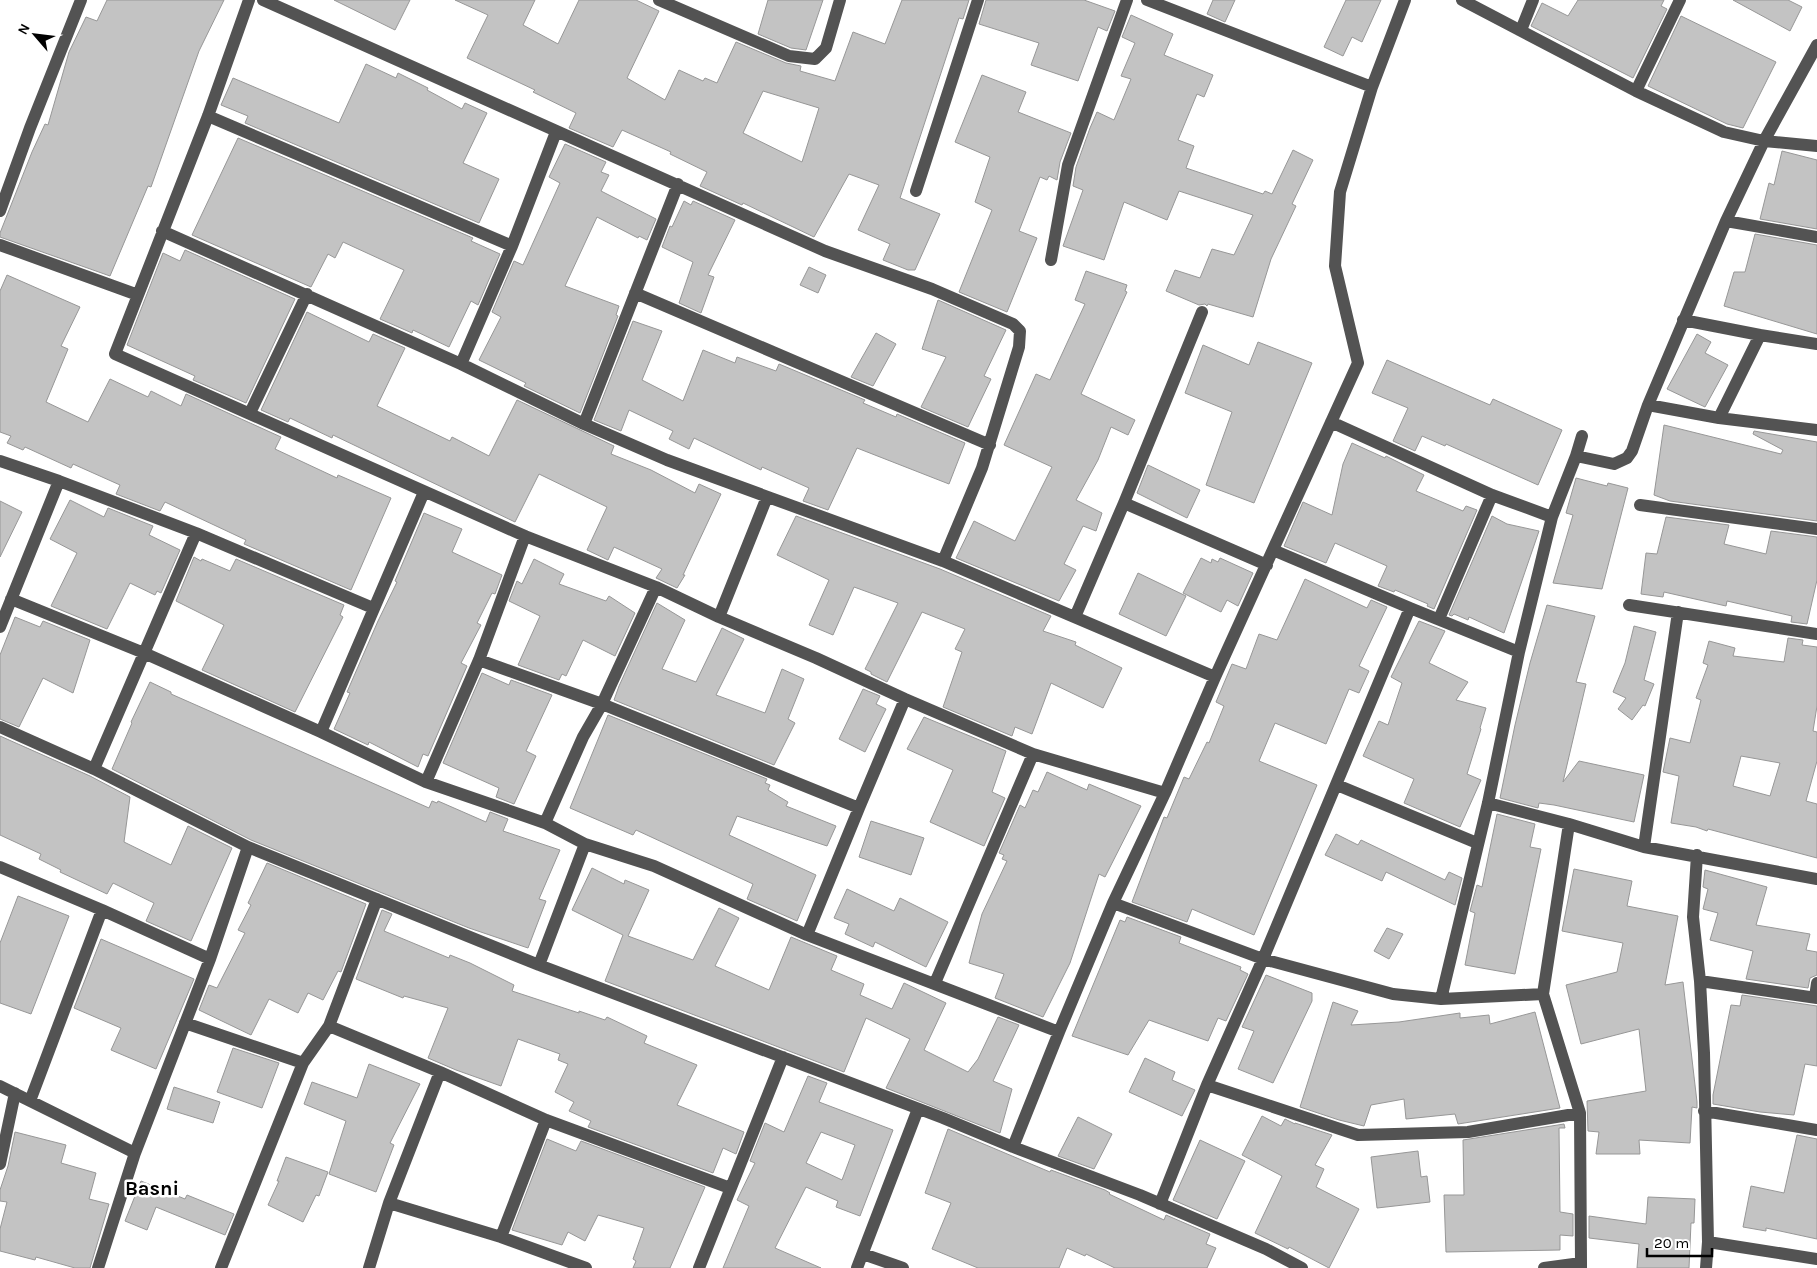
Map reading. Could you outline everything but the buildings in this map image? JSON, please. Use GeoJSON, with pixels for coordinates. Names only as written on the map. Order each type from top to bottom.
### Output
{"type":"FeatureCollection","features":[{"type":"Feature","properties":{"kind":"street"},"geometry":{"type":"LineString","coordinates":[[0,211],[30,128],[81,0]]}},
{"type":"Feature","properties":{"kind":"street"},"geometry":{"type":"LineString","coordinates":[[249,0],[208,116],[115,354],[424,492],[525,536],[656,587],[719,617],[1033,754],[1165,793]]}},
{"type":"Feature","properties":{"kind":"street"},"geometry":{"type":"LineString","coordinates":[[263,0],[825,251],[932,289],[1013,324],[1020,331],[1019,347],[982,468],[943,561]]}},
{"type":"Feature","properties":{"kind":"street"},"geometry":{"type":"LineString","coordinates":[[660,0],[789,56],[815,59],[826,48],[840,0]]}},
{"type":"Feature","properties":{"kind":"street"},"geometry":{"type":"LineString","coordinates":[[916,191],[978,0]]}},
{"type":"Feature","properties":{"kind":"street"},"geometry":{"type":"LineString","coordinates":[[1051,260],[1068,165],[1127,0]]}},
{"type":"Feature","properties":{"kind":"street"},"geometry":{"type":"LineString","coordinates":[[1147,0],[1372,87]]}},
{"type":"Feature","properties":{"kind":"street"},"geometry":{"type":"LineString","coordinates":[[1012,1147],[1113,903],[1165,793],[1215,677],[1358,363],[1335,266],[1340,192],[1372,87],[1405,0]]}},
{"type":"Feature","properties":{"kind":"street"},"geometry":{"type":"LineString","coordinates":[[1462,0],[1636,90],[1724,132],[1764,141],[1817,146]]}},
{"type":"Feature","properties":{"kind":"street"},"geometry":{"type":"LineString","coordinates":[[1521,30],[1533,0]]}},
{"type":"Feature","properties":{"kind":"street"},"geometry":{"type":"LineString","coordinates":[[1636,90],[1680,0]]}},
{"type":"Feature","properties":{"kind":"street"},"geometry":{"type":"LineString","coordinates":[[1576,456],[1614,464],[1627,458],[1632,451],[1648,405],[1726,221],[1764,141],[1817,45]]}},
{"type":"Feature","properties":{"kind":"street"},"geometry":{"type":"LineString","coordinates":[[208,116],[512,246]]}},
{"type":"Feature","properties":{"kind":"street"},"geometry":{"type":"LineString","coordinates":[[461,364],[512,246],[556,132]]}},
{"type":"Feature","properties":{"kind":"street"},"geometry":{"type":"LineString","coordinates":[[584,424],[678,184]]}},
{"type":"Feature","properties":{"kind":"street"},"geometry":{"type":"LineString","coordinates":[[1726,221],[1817,237]]}},
{"type":"Feature","properties":{"kind":"street"},"geometry":{"type":"LineString","coordinates":[[162,231],[461,364],[584,424],[667,460],[943,561],[1215,677]]}},
{"type":"Feature","properties":{"kind":"street"},"geometry":{"type":"LineString","coordinates":[[0,245],[138,295]]}},
{"type":"Feature","properties":{"kind":"street"},"geometry":{"type":"LineString","coordinates":[[635,293],[990,444]]}},
{"type":"Feature","properties":{"kind":"street"},"geometry":{"type":"LineString","coordinates":[[250,413],[306,294]]}},
{"type":"Feature","properties":{"kind":"street"},"geometry":{"type":"LineString","coordinates":[[1075,617],[1202,312]]}},
{"type":"Feature","properties":{"kind":"street"},"geometry":{"type":"LineString","coordinates":[[1683,320],[1817,344]]}},
{"type":"Feature","properties":{"kind":"street"},"geometry":{"type":"LineString","coordinates":[[1719,418],[1760,335]]}},
{"type":"Feature","properties":{"kind":"street"},"geometry":{"type":"LineString","coordinates":[[1648,405],[1719,418],[1817,430]]}},
{"type":"Feature","properties":{"kind":"street"},"geometry":{"type":"LineString","coordinates":[[1332,422],[1492,495],[1552,517]]}},
{"type":"Feature","properties":{"kind":"street"},"geometry":{"type":"LineString","coordinates":[[1441,999],[1488,804],[1519,652],[1552,517],[1582,436]]}},
{"type":"Feature","properties":{"kind":"street"},"geometry":{"type":"LineString","coordinates":[[0,461],[59,481],[196,533],[373,608]]}},
{"type":"Feature","properties":{"kind":"street"},"geometry":{"type":"LineString","coordinates":[[0,627],[59,481]]}},
{"type":"Feature","properties":{"kind":"street"},"geometry":{"type":"LineString","coordinates":[[321,732],[424,492]]}},
{"type":"Feature","properties":{"kind":"street"},"geometry":{"type":"LineString","coordinates":[[1438,619],[1492,495]]}},
{"type":"Feature","properties":{"kind":"street"},"geometry":{"type":"LineString","coordinates":[[719,617],[767,497]]}},
{"type":"Feature","properties":{"kind":"street"},"geometry":{"type":"LineString","coordinates":[[1124,503],[1267,565]]}},
{"type":"Feature","properties":{"kind":"street"},"geometry":{"type":"LineString","coordinates":[[1640,505],[1817,529]]}},
{"type":"Feature","properties":{"kind":"street"},"geometry":{"type":"LineString","coordinates":[[94,769],[196,533]]}},
{"type":"Feature","properties":{"kind":"street"},"geometry":{"type":"LineString","coordinates":[[426,782],[479,660],[525,536]]}},
{"type":"Feature","properties":{"kind":"street"},"geometry":{"type":"LineString","coordinates":[[1273,550],[1519,652]]}},
{"type":"Feature","properties":{"kind":"street"},"geometry":{"type":"LineString","coordinates":[[545,823],[583,737],[602,704],[656,587]]}},
{"type":"Feature","properties":{"kind":"street"},"geometry":{"type":"LineString","coordinates":[[11,599],[144,653],[321,732],[426,782],[545,823],[585,844],[654,866],[807,935],[1059,1032]]}},
{"type":"Feature","properties":{"kind":"street"},"geometry":{"type":"LineString","coordinates":[[1629,605],[1817,634]]}},
{"type":"Feature","properties":{"kind":"street"},"geometry":{"type":"LineString","coordinates":[[1160,1204],[1207,1086],[1337,784],[1410,608]]}},
{"type":"Feature","properties":{"kind":"street"},"geometry":{"type":"LineString","coordinates":[[1644,847],[1678,612]]}},
{"type":"Feature","properties":{"kind":"street"},"geometry":{"type":"LineString","coordinates":[[479,660],[602,704],[859,808]]}},
{"type":"Feature","properties":{"kind":"street"},"geometry":{"type":"LineString","coordinates":[[807,935],[905,699]]}},
{"type":"Feature","properties":{"kind":"street"},"geometry":{"type":"LineString","coordinates":[[0,727],[94,769],[248,847],[539,965],[783,1057],[1160,1204],[1266,1248],[1302,1268]]}},
{"type":"Feature","properties":{"kind":"street"},"geometry":{"type":"LineString","coordinates":[[935,983],[1033,754]]}},
{"type":"Feature","properties":{"kind":"street"},"geometry":{"type":"LineString","coordinates":[[1337,784],[1478,843]]}},
{"type":"Feature","properties":{"kind":"street"},"geometry":{"type":"LineString","coordinates":[[1488,804],[1569,824],[1644,847],[1817,879]]}},
{"type":"Feature","properties":{"kind":"street"},"geometry":{"type":"LineString","coordinates":[[1544,1268],[1581,1266],[1580,1113],[1543,994],[1569,824]]}},
{"type":"Feature","properties":{"kind":"street"},"geometry":{"type":"LineString","coordinates":[[539,965],[585,844]]}},
{"type":"Feature","properties":{"kind":"street"},"geometry":{"type":"LineString","coordinates":[[98,1268],[135,1153],[210,959],[248,847]]}},
{"type":"Feature","properties":{"kind":"street"},"geometry":{"type":"LineString","coordinates":[[1697,856],[1693,917],[1700,981],[1704,1053],[1708,1242],[1706,1268]]}},
{"type":"Feature","properties":{"kind":"street"},"geometry":{"type":"LineString","coordinates":[[0,867],[102,910],[210,959]]}},
{"type":"Feature","properties":{"kind":"street"},"geometry":{"type":"LineString","coordinates":[[221,1268],[303,1063],[328,1026],[377,899]]}},
{"type":"Feature","properties":{"kind":"street"},"geometry":{"type":"LineString","coordinates":[[1113,903],[1263,958],[1392,994],[1441,999],[1543,994]]}},
{"type":"Feature","properties":{"kind":"street"},"geometry":{"type":"LineString","coordinates":[[30,1102],[102,910]]}},
{"type":"Feature","properties":{"kind":"street"},"geometry":{"type":"LineString","coordinates":[[1700,981],[1816,997],[1817,983]]}},
{"type":"Feature","properties":{"kind":"street"},"geometry":{"type":"LineString","coordinates":[[185,1023],[303,1063]]}},
{"type":"Feature","properties":{"kind":"street"},"geometry":{"type":"LineString","coordinates":[[328,1026],[440,1072],[546,1120],[730,1188]]}},
{"type":"Feature","properties":{"kind":"street"},"geometry":{"type":"LineString","coordinates":[[698,1268],[783,1057]]}},
{"type":"Feature","properties":{"kind":"street"},"geometry":{"type":"LineString","coordinates":[[370,1268],[389,1202],[440,1072]]}},
{"type":"Feature","properties":{"kind":"street"},"geometry":{"type":"LineString","coordinates":[[0,1086],[135,1153]]}},
{"type":"Feature","properties":{"kind":"street"},"geometry":{"type":"LineString","coordinates":[[1207,1086],[1358,1135],[1468,1132],[1580,1113]]}},
{"type":"Feature","properties":{"kind":"street"},"geometry":{"type":"LineString","coordinates":[[0,1164],[14,1093]]}},
{"type":"Feature","properties":{"kind":"street"},"geometry":{"type":"LineString","coordinates":[[857,1268],[918,1109]]}},
{"type":"Feature","properties":{"kind":"street"},"geometry":{"type":"LineString","coordinates":[[1704,1111],[1817,1130]]}},
{"type":"Feature","properties":{"kind":"street"},"geometry":{"type":"LineString","coordinates":[[500,1237],[546,1120]]}},
{"type":"Feature","properties":{"kind":"street"},"geometry":{"type":"LineString","coordinates":[[389,1202],[500,1237],[586,1268]]}},
{"type":"Feature","properties":{"kind":"street"},"geometry":{"type":"LineString","coordinates":[[1708,1242],[1817,1259]]}},
{"type":"Feature","properties":{"kind":"street"},"geometry":{"type":"LineString","coordinates":[[863,1254],[903,1268]]}},
{"type":"Feature","properties":{"kind":"district","name":"Basni"},"geometry":{"type":"Point","coordinates":[152,1188]}}]}
